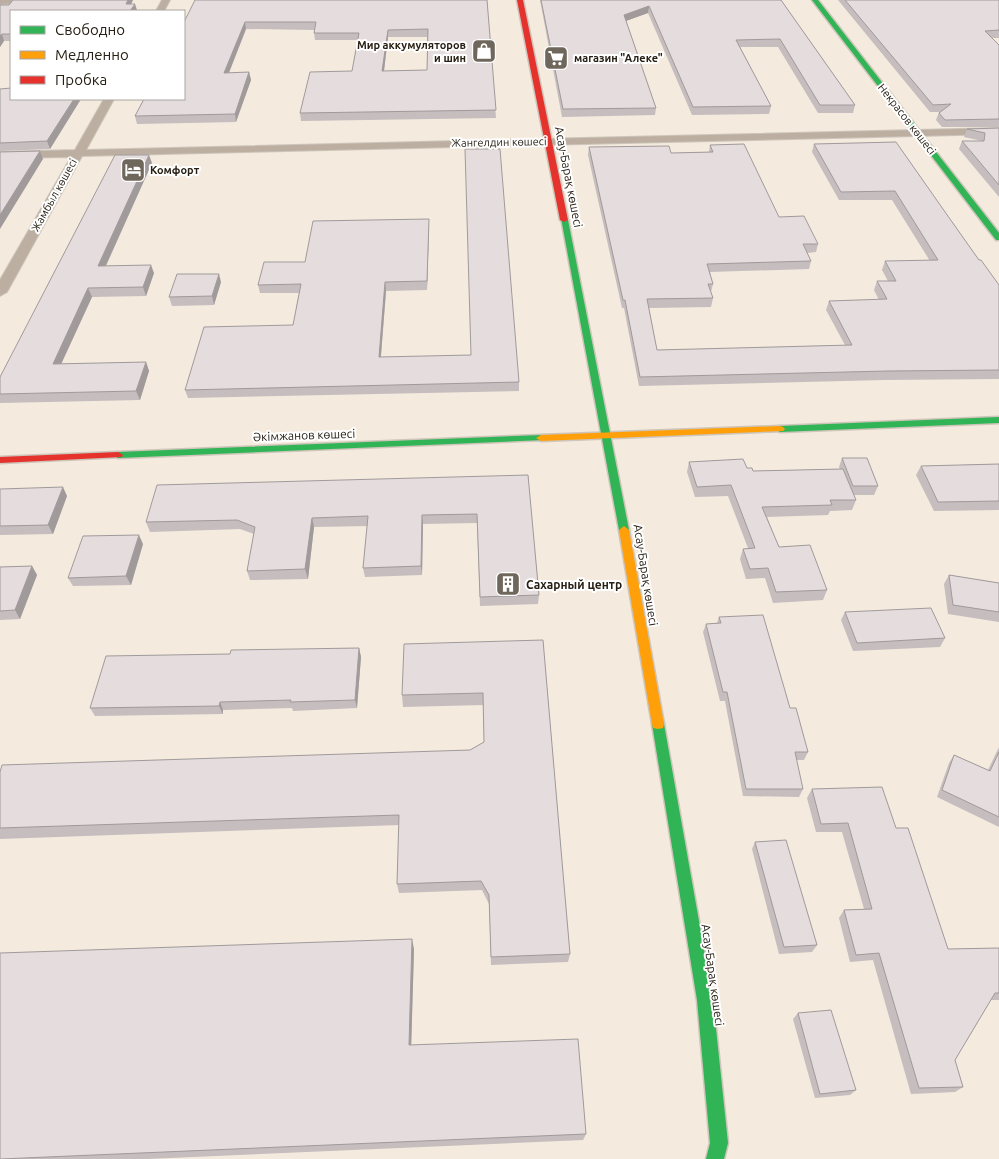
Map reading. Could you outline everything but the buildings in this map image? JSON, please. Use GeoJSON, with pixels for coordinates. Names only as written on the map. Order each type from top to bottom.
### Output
{"type":"FeatureCollection","features":[{"type":"Feature","properties":{"kind":"street"},"geometry":{"type":"LineString","coordinates":[[0,1],[26,0]]}},
{"type":"Feature","properties":{"kind":"street","name":"Асау-Барақ көшесі"},"geometry":{"type":"LineString","coordinates":[[520,0],[608,436],[705,1000],[718,1143],[715,1159]]}},
{"type":"Feature","properties":{"kind":"street","name":"Некрасов көшесі"},"geometry":{"type":"LineString","coordinates":[[815,0],[999,238]]}},
{"type":"Feature","properties":{"kind":"street","name":"Жамбыл көшесі"},"geometry":{"type":"LineString","coordinates":[[0,292],[108,100]]}},
{"type":"Feature","properties":{"kind":"street","name":"Жангелдин көшесі"},"geometry":{"type":"LineString","coordinates":[[0,155],[999,131]]}},
{"type":"Feature","properties":{"kind":"street","name":"Әкімжанов көшесі"},"geometry":{"type":"LineString","coordinates":[[0,460],[999,420]]}},
{"type":"Feature","properties":{"kind":"street"},"geometry":{"type":"LineString","coordinates":[[718,1143],[727,1154]]}},
{"type":"Feature","properties":{"kind":"traffic: fast"},"geometry":{"type":"LineString","coordinates":[[815,0],[999,238]]}},
{"type":"Feature","properties":{"kind":"traffic: fast"},"geometry":{"type":"LineString","coordinates":[[564,220],[624,530]]}},
{"type":"Feature","properties":{"kind":"traffic: fast"},"geometry":{"type":"LineString","coordinates":[[780,429],[999,420]]}},
{"type":"Feature","properties":{"kind":"traffic: fast"},"geometry":{"type":"LineString","coordinates":[[118,455],[541,438]]}},
{"type":"Feature","properties":{"kind":"traffic: fast"},"geometry":{"type":"LineString","coordinates":[[658,724],[705,1000],[719,1143],[715,1159]]}},
{"type":"Feature","properties":{"kind":"traffic: slow"},"geometry":{"type":"LineString","coordinates":[[541,438],[780,429]]}},
{"type":"Feature","properties":{"kind":"traffic: slow"},"geometry":{"type":"LineString","coordinates":[[624,530],[658,724]]}},
{"type":"Feature","properties":{"kind":"traffic: jam"},"geometry":{"type":"LineString","coordinates":[[520,0],[564,220]]}},
{"type":"Feature","properties":{"kind":"traffic: jam"},"geometry":{"type":"LineString","coordinates":[[0,460],[118,455]]}},
{"type":"Feature","properties":{"kind":"place","name":"Мир аккумуляторов и шин"},"geometry":{"type":"Point","coordinates":[484,51]}},
{"type":"Feature","properties":{"kind":"place","name":"магазин \"Алеке\""},"geometry":{"type":"Point","coordinates":[556,58]}},
{"type":"Feature","properties":{"kind":"place","name":"Комфорт"},"geometry":{"type":"Point","coordinates":[133,170]}},
{"type":"Feature","properties":{"kind":"place","name":"Сахарный центр"},"geometry":{"type":"Point","coordinates":[508,584]}}]}
